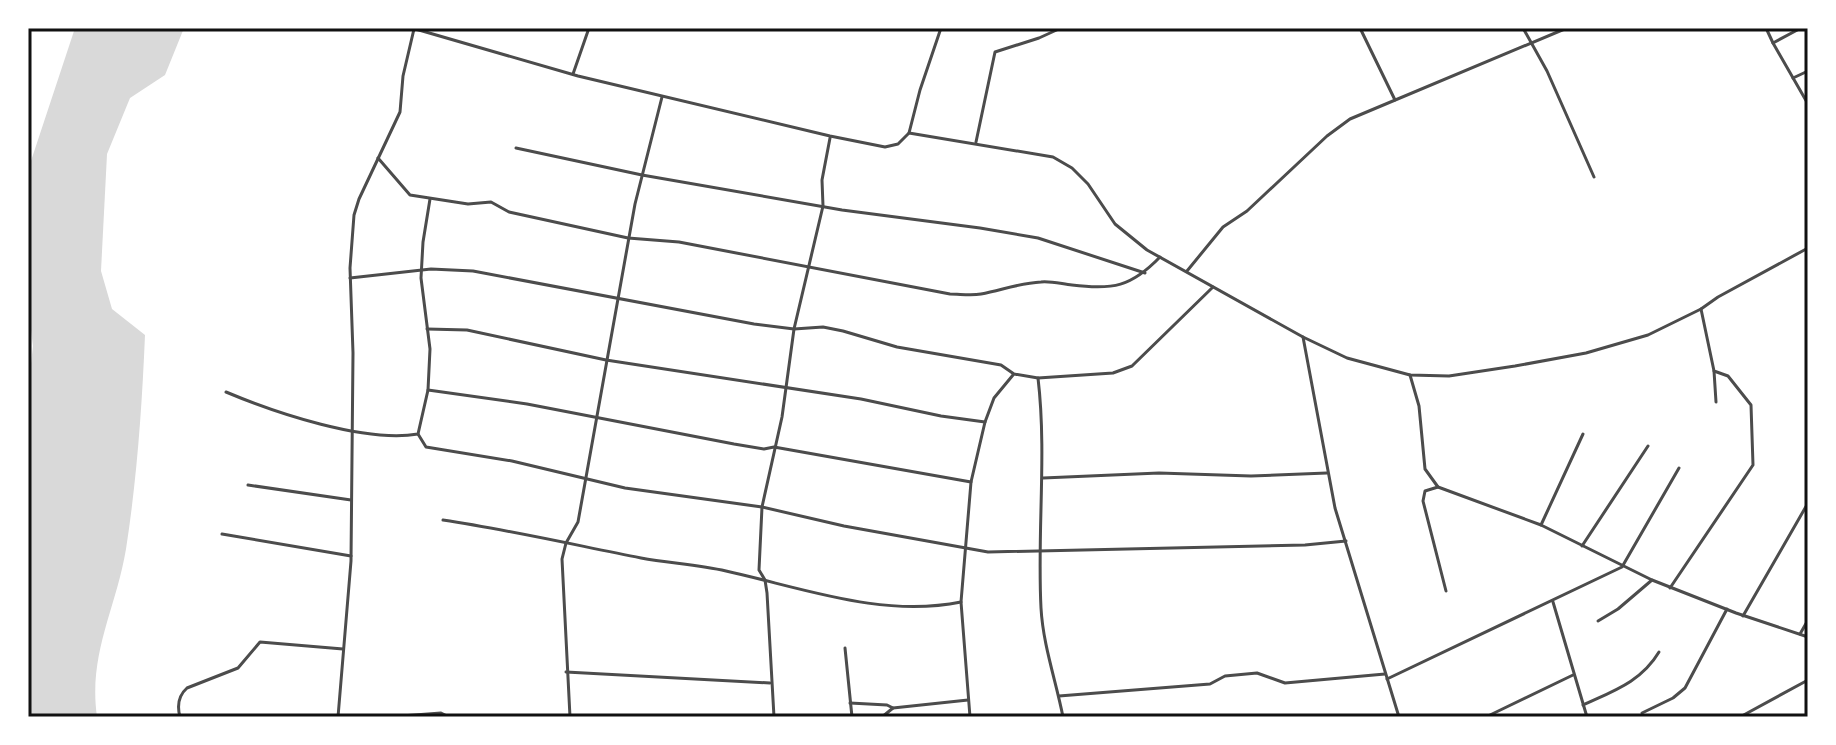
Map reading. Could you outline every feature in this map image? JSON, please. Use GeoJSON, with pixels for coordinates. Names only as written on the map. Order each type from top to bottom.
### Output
{"type":"FeatureCollection","features":[{"type":"Feature","properties":{"kind":"street"},"geometry":{"type":"LineString","coordinates":[[338,717],[351,556],[353,353],[350,278],[354,215],[400,112],[403,76],[413,28],[662,97],[885,147],[898,144],[909,133],[941,28]]}},
{"type":"Feature","properties":{"kind":"street"},"geometry":{"type":"LineString","coordinates":[[573,74],[589,28]]}},
{"type":"Feature","properties":{"kind":"street"},"geometry":{"type":"LineString","coordinates":[[976,142],[995,52],[1061,28]]}},
{"type":"Feature","properties":{"kind":"street"},"geometry":{"type":"LineString","coordinates":[[1360,28],[1395,100]]}},
{"type":"Feature","properties":{"kind":"street"},"geometry":{"type":"LineString","coordinates":[[1523,28],[1547,71],[1594,177]]}},
{"type":"Feature","properties":{"kind":"street"},"geometry":{"type":"LineString","coordinates":[[1187,271],[1223,227],[1247,211],[1327,136],[1350,119],[1567,28]]}},
{"type":"Feature","properties":{"kind":"street"},"geometry":{"type":"LineString","coordinates":[[1766,28],[1808,104]]}},
{"type":"Feature","properties":{"kind":"street"},"geometry":{"type":"LineString","coordinates":[[1773,43],[1801,28]]}},
{"type":"Feature","properties":{"kind":"street"},"geometry":{"type":"LineString","coordinates":[[1792,78],[1808,71]]}},
{"type":"Feature","properties":{"kind":"street"},"geometry":{"type":"LineString","coordinates":[[570,717],[561,571],[566,543],[578,522],[628,238],[662,97]]}},
{"type":"Feature","properties":{"kind":"street"},"geometry":{"type":"LineString","coordinates":[[909,133],[1044,154],[1063,162],[1088,184],[1115,224],[1147,250],[1303,337],[1347,358],[1410,375],[1449,376],[1586,353],[1648,335],[1701,309],[1808,248]]}},
{"type":"Feature","properties":{"kind":"street"},"geometry":{"type":"LineString","coordinates":[[774,717],[765,580],[759,570],[762,507],[787,388],[794,329],[823,206],[822,180],[830,136]]}},
{"type":"Feature","properties":{"kind":"street"},"geometry":{"type":"LineString","coordinates":[[516,148],[642,175],[1038,238],[1145,273]]}},
{"type":"Feature","properties":{"kind":"street"},"geometry":{"type":"LineString","coordinates":[[378,158],[408,194],[468,204],[491,202],[509,212],[628,238],[679,242],[950,294],[979,294],[1015,284],[1045,281],[1116,287],[1145,273],[1160,257]]}},
{"type":"Feature","properties":{"kind":"street"},"geometry":{"type":"LineString","coordinates":[[430,199],[421,270],[430,349],[428,390],[418,434],[426,447],[512,461],[586,480],[762,507],[844,526],[988,552],[1305,545],[1346,541]]}},
{"type":"Feature","properties":{"kind":"street"},"geometry":{"type":"LineString","coordinates":[[350,278],[421,270],[473,271],[794,329],[823,327],[897,347],[1001,365],[1014,374],[1038,378],[1113,373],[1132,366],[1213,287]]}},
{"type":"Feature","properties":{"kind":"street"},"geometry":{"type":"LineString","coordinates":[[1701,309],[1714,371],[1716,402]]}},
{"type":"Feature","properties":{"kind":"street"},"geometry":{"type":"LineString","coordinates":[[427,329],[467,330],[606,360],[985,422]]}},
{"type":"Feature","properties":{"kind":"street"},"geometry":{"type":"LineString","coordinates":[[1303,337],[1328,473],[1399,717]]}},
{"type":"Feature","properties":{"kind":"street"},"geometry":{"type":"LineString","coordinates":[[1670,588],[1753,465],[1751,405],[1728,376],[1714,371]]}},
{"type":"Feature","properties":{"kind":"street"},"geometry":{"type":"LineString","coordinates":[[970,717],[961,602],[971,482],[994,398],[1014,374]]}},
{"type":"Feature","properties":{"kind":"street"},"geometry":{"type":"LineString","coordinates":[[1410,375],[1419,406],[1425,469],[1438,487],[1541,525],[1670,588],[1808,637]]}},
{"type":"Feature","properties":{"kind":"street"},"geometry":{"type":"LineString","coordinates":[[1038,378],[1042,409],[1043,478],[1041,608],[1063,717]]}},
{"type":"Feature","properties":{"kind":"street"},"geometry":{"type":"LineString","coordinates":[[428,390],[527,404],[764,449],[774,447],[971,482]]}},
{"type":"Feature","properties":{"kind":"street"},"geometry":{"type":"LineString","coordinates":[[226,392],[263,407],[351,432],[418,434]]}},
{"type":"Feature","properties":{"kind":"street"},"geometry":{"type":"LineString","coordinates":[[1541,525],[1583,434]]}},
{"type":"Feature","properties":{"kind":"street"},"geometry":{"type":"LineString","coordinates":[[1582,546],[1648,446]]}},
{"type":"Feature","properties":{"kind":"street"},"geometry":{"type":"LineString","coordinates":[[1059,696],[1210,684],[1225,676],[1257,673],[1285,683],[1386,677],[1553,602],[1622,567],[1679,468]]}},
{"type":"Feature","properties":{"kind":"street"},"geometry":{"type":"LineString","coordinates":[[1043,478],[1159,473],[1251,476],[1328,473]]}},
{"type":"Feature","properties":{"kind":"street"},"geometry":{"type":"LineString","coordinates":[[248,485],[351,500]]}},
{"type":"Feature","properties":{"kind":"street"},"geometry":{"type":"LineString","coordinates":[[1438,487],[1425,491],[1423,501],[1446,591]]}},
{"type":"Feature","properties":{"kind":"street"},"geometry":{"type":"LineString","coordinates":[[1743,616],[1808,503]]}},
{"type":"Feature","properties":{"kind":"street"},"geometry":{"type":"LineString","coordinates":[[443,520],[722,570],[896,607],[933,608],[961,602]]}},
{"type":"Feature","properties":{"kind":"street"},"geometry":{"type":"LineString","coordinates":[[222,534],[351,556]]}},
{"type":"Feature","properties":{"kind":"street"},"geometry":{"type":"LineString","coordinates":[[1598,621],[1618,609],[1652,580]]}},
{"type":"Feature","properties":{"kind":"street"},"geometry":{"type":"LineString","coordinates":[[1553,602],[1587,717]]}},
{"type":"Feature","properties":{"kind":"street"},"geometry":{"type":"LineString","coordinates":[[1642,713],[1673,698],[1685,688],[1727,609]]}},
{"type":"Feature","properties":{"kind":"street"},"geometry":{"type":"LineString","coordinates":[[1800,634],[1808,620]]}},
{"type":"Feature","properties":{"kind":"street"},"geometry":{"type":"LineString","coordinates":[[180,717],[178,703],[182,692],[238,668],[260,642],[343,649]]}},
{"type":"Feature","properties":{"kind":"street"},"geometry":{"type":"LineString","coordinates":[[845,648],[852,717]]}},
{"type":"Feature","properties":{"kind":"street"},"geometry":{"type":"LineString","coordinates":[[1583,705],[1635,681],[1659,652]]}},
{"type":"Feature","properties":{"kind":"street"},"geometry":{"type":"LineString","coordinates":[[566,672],[771,683]]}},
{"type":"Feature","properties":{"kind":"street"},"geometry":{"type":"LineString","coordinates":[[1490,715],[1574,675]]}},
{"type":"Feature","properties":{"kind":"street"},"geometry":{"type":"LineString","coordinates":[[1740,717],[1808,680]]}},
{"type":"Feature","properties":{"kind":"street"},"geometry":{"type":"LineString","coordinates":[[850,703],[893,708],[968,700]]}},
{"type":"Feature","properties":{"kind":"street"},"geometry":{"type":"LineString","coordinates":[[882,717],[893,708]]}},
{"type":"Feature","properties":{"kind":"street"},"geometry":{"type":"LineString","coordinates":[[388,717],[441,713],[449,717]]}},
{"type":"Feature","properties":{"kind":"shaded area"},"geometry":{"type":"Polygon","coordinates":[[[75,28],[184,28],[165,75],[130,98],[107,154],[101,271],[112,309],[145,335],[130,522],[122,571],[96,673],[97,717],[28,717],[28,390],[33,346],[28,307],[28,170],[75,28]]]}}]}
